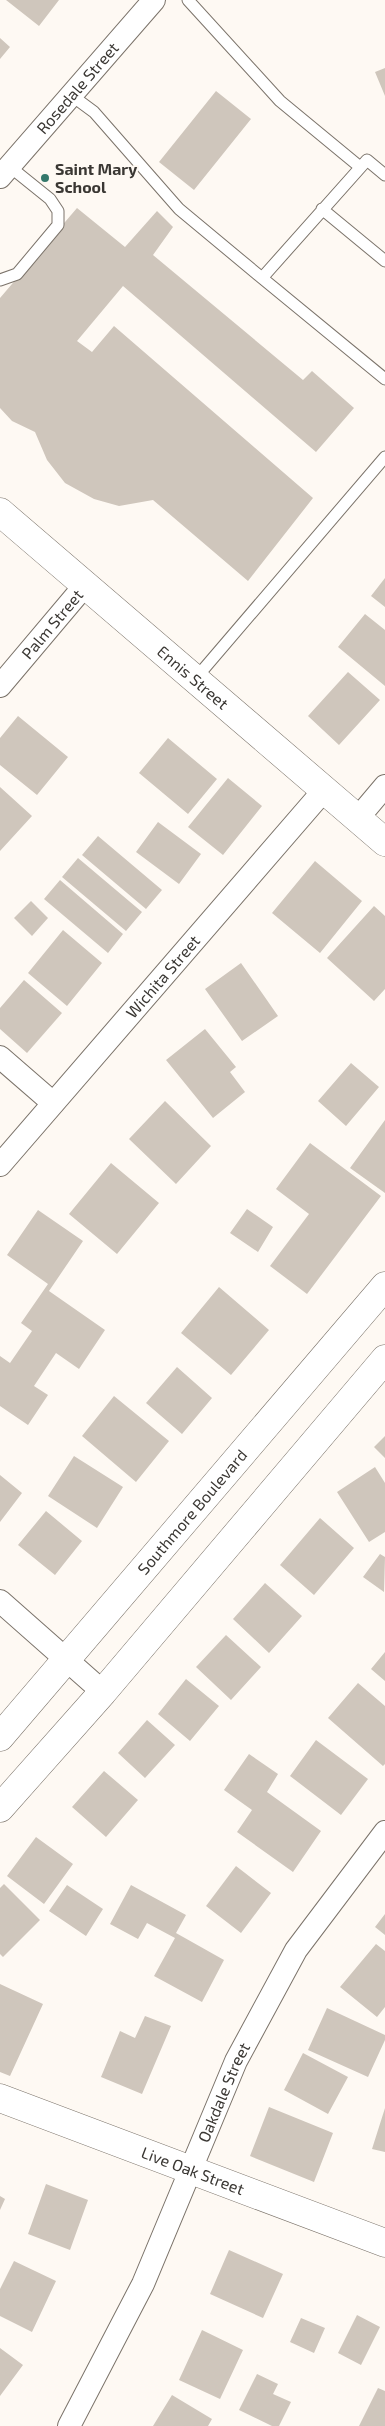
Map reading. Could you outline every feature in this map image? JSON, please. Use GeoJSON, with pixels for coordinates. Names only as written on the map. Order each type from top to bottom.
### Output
{"type":"FeatureCollection","features":[{"type":"Feature","properties":{"kind":"street","name":"Rosedale Street"},"geometry":{"type":"LineString","coordinates":[[5,172],[154,0]]}},
{"type":"Feature","properties":{"kind":"street","name":"Ennis Street"},"geometry":{"type":"LineString","coordinates":[[0,512],[196,678],[385,842]]}},
{"type":"Feature","properties":{"kind":"street","name":"Palm Street"},"geometry":{"type":"LineString","coordinates":[[0,686],[86,584]]}},
{"type":"Feature","properties":{"kind":"street"},"geometry":{"type":"LineString","coordinates":[[358,818],[385,786]]}},
{"type":"Feature","properties":{"kind":"street","name":"Wichita Street"},"geometry":{"type":"LineString","coordinates":[[0,1165],[325,789]]}},
{"type":"Feature","properties":{"kind":"street"},"geometry":{"type":"LineString","coordinates":[[0,1057],[53,1103]]}},
{"type":"Feature","properties":{"kind":"street","name":"Southmore Boulevard"},"geometry":{"type":"LineString","coordinates":[[0,1737],[68,1660],[385,1286]]}},
{"type":"Feature","properties":{"kind":"street"},"geometry":{"type":"LineString","coordinates":[[0,1808],[103,1692],[385,1359]]}},
{"type":"Feature","properties":{"kind":"street"},"geometry":{"type":"LineString","coordinates":[[0,1601],[103,1692]]}},
{"type":"Feature","properties":{"kind":"street","name":"Oakdale Street"},"geometry":{"type":"LineString","coordinates":[[69,2426],[143,2284],[236,2061],[296,1950],[385,1832]]}},
{"type":"Feature","properties":{"kind":"street","name":"Live Oak Street"},"geometry":{"type":"LineString","coordinates":[[0,2098],[191,2168],[385,2243]]}},
{"type":"Feature","properties":{"kind":"lane"},"geometry":{"type":"LineString","coordinates":[[188,0],[280,101],[360,167]]}},
{"type":"Feature","properties":{"kind":"lane"},"geometry":{"type":"LineString","coordinates":[[71,94],[94,112],[179,209],[385,379]]}},
{"type":"Feature","properties":{"kind":"lane"},"geometry":{"type":"LineString","coordinates":[[262,278],[367,160],[385,175]]}},
{"type":"Feature","properties":{"kind":"lane"},"geometry":{"type":"LineString","coordinates":[[0,280],[17,274],[58,225],[58,210],[50,199],[5,172]]}},
{"type":"Feature","properties":{"kind":"lane"},"geometry":{"type":"LineString","coordinates":[[322,209],[385,262]]}},
{"type":"Feature","properties":{"kind":"lane"},"geometry":{"type":"LineString","coordinates":[[196,678],[385,457]]}},
{"type":"Feature","properties":{"kind":"building"},"geometry":{"type":"Polygon","coordinates":[[[6,0],[59,0],[39,26],[6,0]]]}},
{"type":"Feature","properties":{"kind":"building"},"geometry":{"type":"Polygon","coordinates":[[[0,38],[10,47],[0,59],[0,38]]]}},
{"type":"Feature","properties":{"kind":"building"},"geometry":{"type":"Polygon","coordinates":[[[385,68],[385,96],[375,72],[385,68]]]}},
{"type":"Feature","properties":{"kind":"building"},"geometry":{"type":"Polygon","coordinates":[[[216,91],[251,119],[194,190],[159,162],[216,91]]]}},
{"type":"Feature","properties":{"kind":"building"},"geometry":{"type":"Polygon","coordinates":[[[77,208],[125,247],[157,211],[173,227],[153,255],[303,380],[312,371],[354,408],[316,452],[123,286],[77,341],[92,352],[114,326],[313,498],[248,581],[153,500],[119,506],[94,499],[65,483],[47,460],[35,432],[12,421],[0,408],[0,298],[77,208]]]}},
{"type":"Feature","properties":{"kind":"building"},"geometry":{"type":"Polygon","coordinates":[[[385,578],[385,607],[371,596],[385,578]]]}},
{"type":"Feature","properties":{"kind":"building"},"geometry":{"type":"Polygon","coordinates":[[[365,614],[385,630],[385,686],[338,647],[365,614]]]}},
{"type":"Feature","properties":{"kind":"building"},"geometry":{"type":"Polygon","coordinates":[[[348,672],[380,700],[339,745],[308,716],[348,672]]]}},
{"type":"Feature","properties":{"kind":"building"},"geometry":{"type":"Polygon","coordinates":[[[18,716],[68,757],[37,795],[0,765],[0,738],[18,716]]]}},
{"type":"Feature","properties":{"kind":"building"},"geometry":{"type":"Polygon","coordinates":[[[168,738],[217,779],[188,814],[139,773],[168,738]]]}},
{"type":"Feature","properties":{"kind":"building"},"geometry":{"type":"Polygon","coordinates":[[[228,778],[262,806],[223,855],[188,827],[228,778]]]}},
{"type":"Feature","properties":{"kind":"building"},"geometry":{"type":"Polygon","coordinates":[[[0,787],[32,816],[0,851],[0,787]]]}},
{"type":"Feature","properties":{"kind":"building"},"geometry":{"type":"Polygon","coordinates":[[[158,822],[201,854],[179,884],[136,852],[158,822]]]}},
{"type":"Feature","properties":{"kind":"building"},"geometry":{"type":"Polygon","coordinates":[[[98,836],[162,890],[146,909],[82,855],[98,836]]]}},
{"type":"Feature","properties":{"kind":"building"},"geometry":{"type":"Polygon","coordinates":[[[78,858],[142,912],[126,931],[62,877],[78,858]]]}},
{"type":"Feature","properties":{"kind":"building"},"geometry":{"type":"Polygon","coordinates":[[[315,861],[362,901],[320,953],[272,913],[315,861]]]}},
{"type":"Feature","properties":{"kind":"building"},"geometry":{"type":"Polygon","coordinates":[[[60,880],[123,934],[108,953],[44,899],[60,880]]]}},
{"type":"Feature","properties":{"kind":"building"},"geometry":{"type":"Polygon","coordinates":[[[31,901],[48,918],[32,936],[14,918],[31,901]]]}},
{"type":"Feature","properties":{"kind":"building"},"geometry":{"type":"Polygon","coordinates":[[[374,906],[385,916],[385,989],[374,1001],[327,958],[374,906]]]}},
{"type":"Feature","properties":{"kind":"building"},"geometry":{"type":"Polygon","coordinates":[[[63,930],[102,963],[67,1006],[28,973],[63,930]]]}},
{"type":"Feature","properties":{"kind":"building"},"geometry":{"type":"Polygon","coordinates":[[[241,963],[278,1016],[242,1041],[205,989],[241,963]]]}},
{"type":"Feature","properties":{"kind":"building"},"geometry":{"type":"Polygon","coordinates":[[[24,980],[62,1013],[27,1053],[0,1029],[0,1008],[24,980]]]}},
{"type":"Feature","properties":{"kind":"building"},"geometry":{"type":"Polygon","coordinates":[[[205,1029],[236,1067],[230,1072],[245,1092],[213,1118],[166,1060],[205,1029]]]}},
{"type":"Feature","properties":{"kind":"building"},"geometry":{"type":"Polygon","coordinates":[[[351,1063],[379,1087],[346,1126],[318,1101],[351,1063]]]}},
{"type":"Feature","properties":{"kind":"building"},"geometry":{"type":"Polygon","coordinates":[[[165,1101],[211,1146],[176,1184],[129,1139],[165,1101]]]}},
{"type":"Feature","properties":{"kind":"building"},"geometry":{"type":"Polygon","coordinates":[[[385,1120],[385,1193],[350,1168],[385,1120]]]}},
{"type":"Feature","properties":{"kind":"building"},"geometry":{"type":"Polygon","coordinates":[[[310,1143],[381,1196],[307,1294],[270,1266],[309,1214],[276,1189],[310,1143]]]}},
{"type":"Feature","properties":{"kind":"building"},"geometry":{"type":"Polygon","coordinates":[[[111,1163],[159,1203],[117,1254],[69,1214],[111,1163]]]}},
{"type":"Feature","properties":{"kind":"building"},"geometry":{"type":"Polygon","coordinates":[[[247,1209],[273,1227],[258,1252],[230,1233],[247,1209]]]}},
{"type":"Feature","properties":{"kind":"building"},"geometry":{"type":"Polygon","coordinates":[[[38,1210],[83,1241],[49,1291],[105,1330],[79,1369],[56,1353],[34,1386],[48,1395],[28,1425],[0,1406],[0,1356],[10,1363],[32,1331],[21,1323],[48,1284],[7,1255],[38,1210]]]}},
{"type":"Feature","properties":{"kind":"building"},"geometry":{"type":"Polygon","coordinates":[[[219,1287],[269,1330],[231,1375],[181,1333],[219,1287]]]}},
{"type":"Feature","properties":{"kind":"building"},"geometry":{"type":"Polygon","coordinates":[[[177,1367],[212,1398],[182,1434],[146,1403],[177,1367]]]}},
{"type":"Feature","properties":{"kind":"building"},"geometry":{"type":"Polygon","coordinates":[[[114,1396],[169,1441],[136,1482],[82,1436],[114,1396]]]}},
{"type":"Feature","properties":{"kind":"building"},"geometry":{"type":"Polygon","coordinates":[[[385,1436],[385,1458],[374,1447],[385,1436]]]}},
{"type":"Feature","properties":{"kind":"building"},"geometry":{"type":"Polygon","coordinates":[[[74,1456],[123,1487],[97,1528],[48,1496],[74,1456]]]}},
{"type":"Feature","properties":{"kind":"building"},"geometry":{"type":"Polygon","coordinates":[[[375,1467],[385,1483],[385,1532],[369,1542],[337,1492],[375,1467]]]}},
{"type":"Feature","properties":{"kind":"building"},"geometry":{"type":"Polygon","coordinates":[[[0,1475],[22,1493],[0,1522],[0,1475]]]}},
{"type":"Feature","properties":{"kind":"building"},"geometry":{"type":"Polygon","coordinates":[[[46,1511],[82,1541],[55,1575],[18,1545],[46,1511]]]}},
{"type":"Feature","properties":{"kind":"building"},"geometry":{"type":"Polygon","coordinates":[[[320,1518],[354,1548],[314,1595],[280,1565],[320,1518]]]}},
{"type":"Feature","properties":{"kind":"building"},"geometry":{"type":"Polygon","coordinates":[[[380,1554],[385,1557],[384,1592],[363,1577],[380,1554]]]}},
{"type":"Feature","properties":{"kind":"building"},"geometry":{"type":"Polygon","coordinates":[[[265,1583],[302,1616],[269,1653],[233,1619],[265,1583]]]}},
{"type":"Feature","properties":{"kind":"building"},"geometry":{"type":"Polygon","coordinates":[[[226,1635],[261,1667],[231,1700],[196,1667],[226,1635]]]}},
{"type":"Feature","properties":{"kind":"building"},"geometry":{"type":"Polygon","coordinates":[[[385,1652],[385,1681],[371,1669],[385,1652]]]}},
{"type":"Feature","properties":{"kind":"building"},"geometry":{"type":"Polygon","coordinates":[[[186,1679],[219,1706],[190,1741],[158,1714],[186,1679]]]}},
{"type":"Feature","properties":{"kind":"building"},"geometry":{"type":"Polygon","coordinates":[[[358,1683],[385,1706],[385,1764],[383,1766],[328,1718],[358,1683]]]}},
{"type":"Feature","properties":{"kind":"building"},"geometry":{"type":"Polygon","coordinates":[[[147,1720],[175,1745],[145,1778],[118,1753],[147,1720]]]}},
{"type":"Feature","properties":{"kind":"building"},"geometry":{"type":"Polygon","coordinates":[[[316,1740],[368,1779],[341,1815],[290,1776],[316,1740]]]}},
{"type":"Feature","properties":{"kind":"building"},"geometry":{"type":"Polygon","coordinates":[[[249,1754],[278,1774],[267,1792],[321,1831],[293,1872],[237,1832],[252,1810],[224,1790],[249,1754]]]}},
{"type":"Feature","properties":{"kind":"building"},"geometry":{"type":"Polygon","coordinates":[[[104,1771],[138,1800],[106,1837],[72,1807],[104,1771]]]}},
{"type":"Feature","properties":{"kind":"building"},"geometry":{"type":"Polygon","coordinates":[[[36,1837],[73,1864],[44,1904],[7,1876],[36,1837]]]}},
{"type":"Feature","properties":{"kind":"building"},"geometry":{"type":"Polygon","coordinates":[[[236,1866],[271,1893],[241,1933],[206,1906],[236,1866]]]}},
{"type":"Feature","properties":{"kind":"building"},"geometry":{"type":"Polygon","coordinates":[[[4,1884],[40,1920],[3,1957],[0,1954],[0,1888],[4,1884]]]}},
{"type":"Feature","properties":{"kind":"building"},"geometry":{"type":"Polygon","coordinates":[[[67,1885],[103,1909],[86,1936],[49,1911],[67,1885]]]}},
{"type":"Feature","properties":{"kind":"building"},"geometry":{"type":"Polygon","coordinates":[[[131,1885],[186,1915],[176,1933],[224,1960],[202,2002],[154,1976],[175,1938],[147,1923],[138,1939],[110,1924],[131,1885]]]}},
{"type":"Feature","properties":{"kind":"building"},"geometry":{"type":"Polygon","coordinates":[[[385,1914],[385,1935],[375,1927],[385,1914]]]}},
{"type":"Feature","properties":{"kind":"building"},"geometry":{"type":"Polygon","coordinates":[[[376,1944],[385,1951],[385,2007],[377,2017],[340,1987],[376,1944]]]}},
{"type":"Feature","properties":{"kind":"building"},"geometry":{"type":"Polygon","coordinates":[[[0,1984],[43,2004],[10,2076],[0,2072],[0,1984]]]}},
{"type":"Feature","properties":{"kind":"building"},"geometry":{"type":"Polygon","coordinates":[[[327,2008],[385,2035],[385,2040],[368,2077],[308,2050],[327,2008]]]}},
{"type":"Feature","properties":{"kind":"building"},"geometry":{"type":"Polygon","coordinates":[[[145,2016],[171,2026],[142,2094],[101,2077],[120,2031],[135,2038],[145,2016]]]}},
{"type":"Feature","properties":{"kind":"building"},"geometry":{"type":"Polygon","coordinates":[[[303,2053],[348,2077],[328,2114],[284,2090],[303,2053]]]}},
{"type":"Feature","properties":{"kind":"building"},"geometry":{"type":"Polygon","coordinates":[[[269,2107],[333,2133],[314,2182],[250,2156],[269,2107]]]}},
{"type":"Feature","properties":{"kind":"building"},"geometry":{"type":"Polygon","coordinates":[[[385,2108],[385,2152],[372,2149],[385,2108]]]}},
{"type":"Feature","properties":{"kind":"building"},"geometry":{"type":"Polygon","coordinates":[[[46,2184],[88,2200],[70,2250],[28,2234],[46,2184]]]}},
{"type":"Feature","properties":{"kind":"building"},"geometry":{"type":"Polygon","coordinates":[[[0,2196],[5,2199],[0,2210],[0,2196]]]}},
{"type":"Feature","properties":{"kind":"building"},"geometry":{"type":"Polygon","coordinates":[[[229,2250],[283,2274],[263,2318],[210,2294],[229,2250]]]}},
{"type":"Feature","properties":{"kind":"building"},"geometry":{"type":"Polygon","coordinates":[[[14,2261],[56,2281],[32,2332],[0,2316],[0,2289],[14,2261]]]}},
{"type":"Feature","properties":{"kind":"building"},"geometry":{"type":"Polygon","coordinates":[[[357,2315],[380,2327],[361,2365],[338,2353],[357,2315]]]}},
{"type":"Feature","properties":{"kind":"building"},"geometry":{"type":"Polygon","coordinates":[[[301,2318],[325,2328],[314,2353],[290,2342],[301,2318]]]}},
{"type":"Feature","properties":{"kind":"building"},"geometry":{"type":"Polygon","coordinates":[[[202,2330],[243,2350],[220,2399],[179,2380],[202,2330]]]}},
{"type":"Feature","properties":{"kind":"building"},"geometry":{"type":"Polygon","coordinates":[[[0,2348],[23,2365],[0,2396],[0,2348]]]}},
{"type":"Feature","properties":{"kind":"building"},"geometry":{"type":"Polygon","coordinates":[[[257,2374],[278,2384],[273,2394],[291,2402],[279,2426],[272,2426],[239,2410],[257,2374]]]}},
{"type":"Feature","properties":{"kind":"building"},"geometry":{"type":"Polygon","coordinates":[[[378,2388],[385,2391],[385,2426],[359,2426],[378,2388]]]}},
{"type":"Feature","properties":{"kind":"building"},"geometry":{"type":"Polygon","coordinates":[[[172,2395],[212,2419],[208,2426],[153,2426],[172,2395]]]}},
{"type":"Feature","properties":{"kind":"place","name":"Saint Mary School"},"geometry":{"type":"Point","coordinates":[45,178]}}]}
